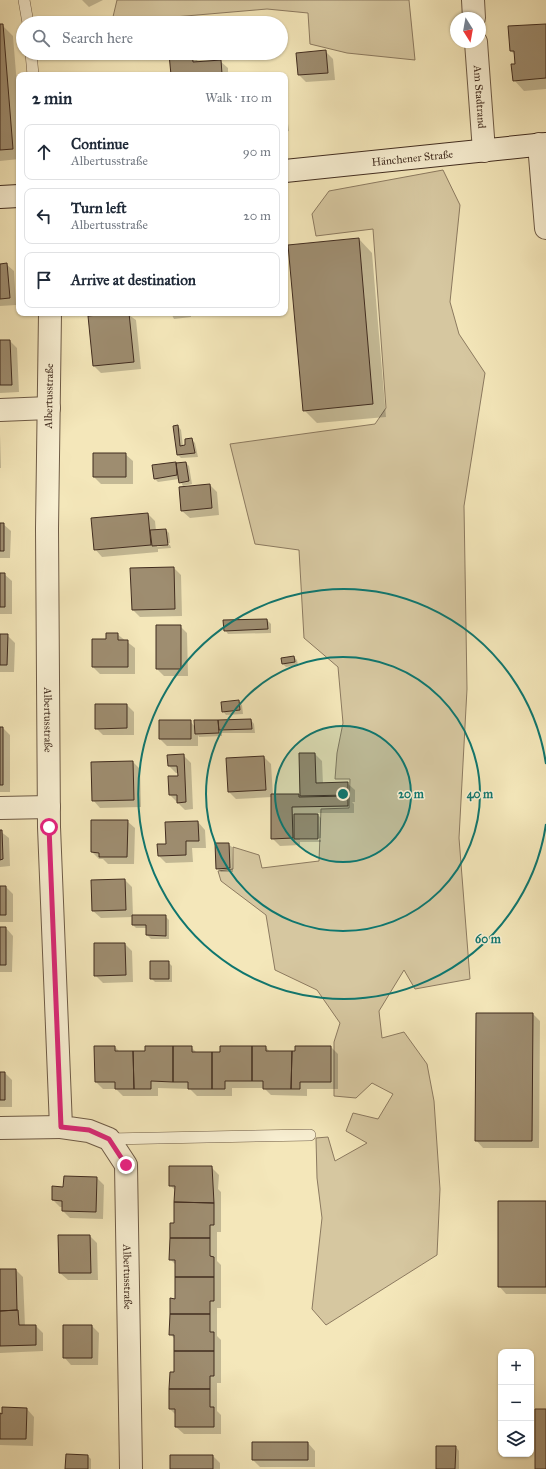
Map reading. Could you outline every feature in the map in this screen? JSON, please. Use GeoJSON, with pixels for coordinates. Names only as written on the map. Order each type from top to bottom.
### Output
{"type":"FeatureCollection","features":[{"type":"Feature","properties":{"kind":"street"},"geometry":{"type":"LineString","coordinates":[[473,0],[474,12]]}},
{"type":"Feature","properties":{"kind":"street","name":"Am Stadtrand"},"geometry":{"type":"LineString","coordinates":[[476,48],[484,151]]}},
{"type":"Feature","properties":{"kind":"street"},"geometry":{"type":"LineString","coordinates":[[542,144],[546,228]]}},
{"type":"Feature","properties":{"kind":"street","name":"Hänchener Straße"},"geometry":{"type":"LineString","coordinates":[[288,170],[542,144]]}},
{"type":"Feature","properties":{"kind":"street"},"geometry":{"type":"LineString","coordinates":[[0,197],[16,196]]}},
{"type":"Feature","properties":{"kind":"street","name":"Albertusstraße"},"geometry":{"type":"LineString","coordinates":[[50,316],[47,529],[49,807],[61,1127]]}},
{"type":"Feature","properties":{"kind":"street"},"geometry":{"type":"LineString","coordinates":[[0,410],[49,408]]}},
{"type":"Feature","properties":{"kind":"street"},"geometry":{"type":"LineString","coordinates":[[0,808],[49,807]]}},
{"type":"Feature","properties":{"kind":"street"},"geometry":{"type":"LineString","coordinates":[[0,1128],[61,1127],[89,1130],[109,1139]]}},
{"type":"Feature","properties":{"kind":"street","name":"Albertusstraße"},"geometry":{"type":"LineString","coordinates":[[109,1139],[126,1165],[131,1469]]}},
{"type":"Feature","properties":{"kind":"lane"},"geometry":{"type":"LineString","coordinates":[[24,0],[27,16]]}},
{"type":"Feature","properties":{"kind":"lane"},"geometry":{"type":"LineString","coordinates":[[32,60],[33,72]]}},
{"type":"Feature","properties":{"kind":"lane"},"geometry":{"type":"LineString","coordinates":[[109,1139],[310,1135]]}},
{"type":"Feature","properties":{"kind":"shaded area"},"geometry":{"type":"Polygon","coordinates":[[[117,0],[409,0],[415,60],[347,53],[310,44],[308,13],[267,9],[186,16],[113,16],[117,0]]]}},
{"type":"Feature","properties":{"kind":"shaded area"},"geometry":{"type":"Polygon","coordinates":[[[443,170],[460,205],[450,302],[459,334],[485,373],[464,506],[467,689],[459,838],[470,979],[415,989],[404,970],[379,1011],[382,1038],[404,1032],[427,1064],[434,1101],[440,1189],[437,1255],[326,1325],[312,1309],[322,1218],[317,1178],[316,1138],[328,1137],[335,1161],[367,1143],[346,1131],[353,1113],[378,1119],[393,1094],[372,1083],[356,1098],[334,1096],[334,1042],[340,1023],[317,990],[275,970],[266,915],[221,881],[218,871],[233,869],[233,847],[259,855],[262,868],[319,861],[321,809],[349,808],[350,779],[335,779],[337,753],[343,723],[338,667],[304,638],[299,550],[255,544],[230,444],[375,424],[386,408],[373,229],[316,236],[312,214],[329,191],[443,170]]]}},
{"type":"Feature","properties":{"kind":"building"},"geometry":{"type":"Polygon","coordinates":[[[0,24],[3,24],[13,149],[0,150],[0,24]]]}},
{"type":"Feature","properties":{"kind":"building"},"geometry":{"type":"Polygon","coordinates":[[[546,24],[546,78],[513,81],[511,64],[515,64],[514,51],[510,51],[508,26],[546,24]]]}},
{"type":"Feature","properties":{"kind":"building"},"geometry":{"type":"Polygon","coordinates":[[[326,50],[328,73],[298,75],[296,53],[326,50]]]}},
{"type":"Feature","properties":{"kind":"building"},"geometry":{"type":"Polygon","coordinates":[[[170,60],[193,60],[193,62],[221,60],[222,72],[171,72],[170,60]]]}},
{"type":"Feature","properties":{"kind":"building"},"geometry":{"type":"Polygon","coordinates":[[[359,238],[373,404],[303,411],[288,245],[359,238]]]}},
{"type":"Feature","properties":{"kind":"building"},"geometry":{"type":"Polygon","coordinates":[[[7,263],[10,298],[0,299],[0,264],[7,263]]]}},
{"type":"Feature","properties":{"kind":"building"},"geometry":{"type":"Polygon","coordinates":[[[88,316],[129,316],[134,362],[93,366],[88,316]]]}},
{"type":"Feature","properties":{"kind":"building"},"geometry":{"type":"Polygon","coordinates":[[[0,340],[10,340],[12,385],[0,385],[0,340]]]}},
{"type":"Feature","properties":{"kind":"building"},"geometry":{"type":"Polygon","coordinates":[[[178,425],[180,446],[185,445],[185,439],[192,438],[195,453],[177,455],[173,426],[178,425]]]}},
{"type":"Feature","properties":{"kind":"building"},"geometry":{"type":"Polygon","coordinates":[[[93,453],[126,453],[126,477],[93,477],[93,453]]]}},
{"type":"Feature","properties":{"kind":"building"},"geometry":{"type":"Polygon","coordinates":[[[176,462],[177,475],[154,479],[152,465],[176,462]]]}},
{"type":"Feature","properties":{"kind":"building"},"geometry":{"type":"Polygon","coordinates":[[[186,462],[189,481],[179,483],[176,463],[186,462]]]}},
{"type":"Feature","properties":{"kind":"building"},"geometry":{"type":"Polygon","coordinates":[[[210,484],[212,508],[181,511],[179,487],[210,484]]]}},
{"type":"Feature","properties":{"kind":"building"},"geometry":{"type":"Polygon","coordinates":[[[148,513],[151,545],[94,550],[91,518],[148,513]]]}},
{"type":"Feature","properties":{"kind":"building"},"geometry":{"type":"Polygon","coordinates":[[[0,523],[4,523],[4,551],[0,551],[0,523]]]}},
{"type":"Feature","properties":{"kind":"building"},"geometry":{"type":"Polygon","coordinates":[[[166,529],[168,545],[152,546],[150,530],[166,529]]]}},
{"type":"Feature","properties":{"kind":"building"},"geometry":{"type":"Polygon","coordinates":[[[174,567],[175,609],[132,610],[130,568],[174,567]]]}},
{"type":"Feature","properties":{"kind":"building"},"geometry":{"type":"Polygon","coordinates":[[[0,573],[5,573],[5,607],[0,607],[0,573]]]}},
{"type":"Feature","properties":{"kind":"building"},"geometry":{"type":"Polygon","coordinates":[[[267,619],[268,629],[224,631],[223,620],[267,619]]]}},
{"type":"Feature","properties":{"kind":"building"},"geometry":{"type":"Polygon","coordinates":[[[156,625],[181,625],[181,669],[156,669],[156,625]]]}},
{"type":"Feature","properties":{"kind":"building"},"geometry":{"type":"Polygon","coordinates":[[[106,633],[118,633],[118,640],[128,640],[128,667],[92,667],[92,639],[106,639],[106,633]]]}},
{"type":"Feature","properties":{"kind":"building"},"geometry":{"type":"Polygon","coordinates":[[[0,634],[8,634],[7,665],[0,665],[0,634]]]}},
{"type":"Feature","properties":{"kind":"building"},"geometry":{"type":"Polygon","coordinates":[[[294,656],[295,662],[282,664],[281,658],[294,656]]]}},
{"type":"Feature","properties":{"kind":"building"},"geometry":{"type":"Polygon","coordinates":[[[239,700],[240,710],[222,712],[221,702],[239,700]]]}},
{"type":"Feature","properties":{"kind":"building"},"geometry":{"type":"Polygon","coordinates":[[[95,704],[127,704],[127,728],[95,729],[95,704]]]}},
{"type":"Feature","properties":{"kind":"building"},"geometry":{"type":"Polygon","coordinates":[[[251,719],[252,729],[219,730],[218,720],[251,719]]]}},
{"type":"Feature","properties":{"kind":"building"},"geometry":{"type":"Polygon","coordinates":[[[159,720],[191,720],[191,739],[159,739],[159,720]]]}},
{"type":"Feature","properties":{"kind":"building"},"geometry":{"type":"Polygon","coordinates":[[[194,720],[218,720],[219,733],[195,734],[194,720]]]}},
{"type":"Feature","properties":{"kind":"building"},"geometry":{"type":"Polygon","coordinates":[[[0,727],[3,727],[3,785],[0,785],[0,727]]]}},
{"type":"Feature","properties":{"kind":"building"},"geometry":{"type":"Polygon","coordinates":[[[299,753],[315,753],[316,783],[348,782],[348,795],[300,796],[299,753]]]}},
{"type":"Feature","properties":{"kind":"building"},"geometry":{"type":"Polygon","coordinates":[[[184,754],[186,802],[177,803],[177,795],[169,795],[168,776],[178,776],[177,766],[168,766],[167,755],[184,754]]]}},
{"type":"Feature","properties":{"kind":"building"},"geometry":{"type":"Polygon","coordinates":[[[264,756],[266,790],[228,792],[226,758],[264,756]]]}},
{"type":"Feature","properties":{"kind":"building"},"geometry":{"type":"Polygon","coordinates":[[[133,761],[134,800],[92,801],[91,762],[133,761]]]}},
{"type":"Feature","properties":{"kind":"building"},"geometry":{"type":"Polygon","coordinates":[[[271,794],[299,794],[299,797],[348,796],[348,806],[292,807],[293,838],[271,839],[271,794]]]}},
{"type":"Feature","properties":{"kind":"building"},"geometry":{"type":"Polygon","coordinates":[[[294,814],[318,814],[318,839],[294,839],[294,814]]]}},
{"type":"Feature","properties":{"kind":"building"},"geometry":{"type":"Polygon","coordinates":[[[91,820],[128,820],[127,857],[99,857],[99,853],[91,852],[91,820]]]}},
{"type":"Feature","properties":{"kind":"building"},"geometry":{"type":"Polygon","coordinates":[[[198,821],[199,841],[186,841],[186,855],[158,856],[157,844],[166,844],[165,822],[198,821]]]}},
{"type":"Feature","properties":{"kind":"building"},"geometry":{"type":"Polygon","coordinates":[[[0,830],[2,830],[3,859],[0,860],[0,830]]]}},
{"type":"Feature","properties":{"kind":"building"},"geometry":{"type":"Polygon","coordinates":[[[215,843],[229,843],[230,868],[216,869],[215,843]]]}},
{"type":"Feature","properties":{"kind":"building"},"geometry":{"type":"Polygon","coordinates":[[[125,879],[126,910],[92,911],[91,880],[125,879]]]}},
{"type":"Feature","properties":{"kind":"building"},"geometry":{"type":"Polygon","coordinates":[[[0,886],[6,886],[6,915],[0,915],[0,886]]]}},
{"type":"Feature","properties":{"kind":"building"},"geometry":{"type":"Polygon","coordinates":[[[132,915],[166,915],[166,936],[146,935],[146,925],[132,925],[132,915]]]}},
{"type":"Feature","properties":{"kind":"building"},"geometry":{"type":"Polygon","coordinates":[[[0,927],[6,927],[6,965],[0,965],[0,927]]]}},
{"type":"Feature","properties":{"kind":"building"},"geometry":{"type":"Polygon","coordinates":[[[94,943],[125,943],[126,975],[94,976],[94,943]]]}},
{"type":"Feature","properties":{"kind":"building"},"geometry":{"type":"Polygon","coordinates":[[[150,961],[169,961],[169,979],[150,979],[150,961]]]}},
{"type":"Feature","properties":{"kind":"building"},"geometry":{"type":"Polygon","coordinates":[[[476,1013],[533,1013],[532,1141],[475,1141],[476,1013]]]}},
{"type":"Feature","properties":{"kind":"building"},"geometry":{"type":"Polygon","coordinates":[[[94,1046],[115,1046],[115,1051],[133,1051],[134,1089],[115,1089],[115,1082],[95,1082],[94,1046]]]}},
{"type":"Feature","properties":{"kind":"building"},"geometry":{"type":"Polygon","coordinates":[[[145,1046],[173,1046],[173,1082],[151,1081],[151,1089],[134,1089],[133,1051],[145,1051],[145,1046]]]}},
{"type":"Feature","properties":{"kind":"building"},"geometry":{"type":"Polygon","coordinates":[[[173,1046],[192,1046],[192,1052],[212,1052],[212,1089],[188,1089],[188,1082],[173,1082],[173,1046]]]}},
{"type":"Feature","properties":{"kind":"building"},"geometry":{"type":"Polygon","coordinates":[[[220,1046],[252,1046],[252,1081],[225,1081],[225,1089],[212,1089],[212,1052],[220,1052],[220,1046]]]}},
{"type":"Feature","properties":{"kind":"building"},"geometry":{"type":"Polygon","coordinates":[[[252,1046],[266,1046],[266,1051],[292,1051],[291,1089],[263,1089],[263,1081],[252,1081],[252,1046]]]}},
{"type":"Feature","properties":{"kind":"building"},"geometry":{"type":"Polygon","coordinates":[[[295,1046],[331,1046],[331,1082],[300,1082],[300,1089],[291,1089],[292,1051],[295,1051],[295,1046]]]}},
{"type":"Feature","properties":{"kind":"building"},"geometry":{"type":"Polygon","coordinates":[[[0,1072],[5,1072],[5,1100],[0,1100],[0,1072]]]}},
{"type":"Feature","properties":{"kind":"building"},"geometry":{"type":"Polygon","coordinates":[[[169,1166],[212,1166],[214,1203],[174,1202],[175,1186],[169,1186],[169,1166]]]}},
{"type":"Feature","properties":{"kind":"building"},"geometry":{"type":"Polygon","coordinates":[[[64,1176],[97,1177],[96,1212],[62,1211],[62,1201],[52,1200],[52,1186],[63,1187],[64,1176]]]}},
{"type":"Feature","properties":{"kind":"building"},"geometry":{"type":"Polygon","coordinates":[[[498,1201],[546,1201],[546,1287],[498,1287],[498,1201]]]}},
{"type":"Feature","properties":{"kind":"building"},"geometry":{"type":"Polygon","coordinates":[[[174,1202],[214,1203],[214,1225],[210,1225],[210,1238],[170,1238],[170,1223],[174,1223],[174,1202]]]}},
{"type":"Feature","properties":{"kind":"building"},"geometry":{"type":"Polygon","coordinates":[[[58,1235],[90,1235],[91,1273],[59,1273],[58,1235]]]}},
{"type":"Feature","properties":{"kind":"building"},"geometry":{"type":"Polygon","coordinates":[[[170,1238],[210,1238],[210,1256],[214,1257],[214,1277],[175,1277],[175,1260],[169,1260],[170,1238]]]}},
{"type":"Feature","properties":{"kind":"building"},"geometry":{"type":"Polygon","coordinates":[[[0,1269],[16,1269],[17,1310],[0,1311],[0,1269]]]}},
{"type":"Feature","properties":{"kind":"building"},"geometry":{"type":"Polygon","coordinates":[[[175,1277],[214,1277],[214,1301],[210,1301],[210,1314],[170,1314],[170,1298],[175,1299],[175,1277]]]}},
{"type":"Feature","properties":{"kind":"building"},"geometry":{"type":"Polygon","coordinates":[[[18,1310],[19,1325],[36,1325],[36,1345],[0,1346],[0,1311],[18,1310]]]}},
{"type":"Feature","properties":{"kind":"building"},"geometry":{"type":"Polygon","coordinates":[[[170,1314],[210,1314],[210,1332],[214,1332],[214,1351],[174,1351],[174,1335],[169,1335],[170,1314]]]}},
{"type":"Feature","properties":{"kind":"building"},"geometry":{"type":"Polygon","coordinates":[[[63,1325],[92,1325],[92,1358],[63,1358],[63,1325]]]}},
{"type":"Feature","properties":{"kind":"building"},"geometry":{"type":"Polygon","coordinates":[[[174,1351],[214,1351],[214,1376],[210,1376],[210,1389],[169,1389],[170,1372],[174,1372],[174,1351]]]}},
{"type":"Feature","properties":{"kind":"building"},"geometry":{"type":"Polygon","coordinates":[[[169,1389],[210,1389],[210,1407],[214,1407],[214,1427],[175,1427],[175,1409],[169,1409],[169,1389]]]}},
{"type":"Feature","properties":{"kind":"building"},"geometry":{"type":"Polygon","coordinates":[[[2,1407],[27,1408],[26,1439],[0,1439],[0,1413],[2,1414],[2,1407]]]}},
{"type":"Feature","properties":{"kind":"building"},"geometry":{"type":"Polygon","coordinates":[[[535,1409],[546,1409],[546,1469],[535,1469],[535,1409]]]}},
{"type":"Feature","properties":{"kind":"building"},"geometry":{"type":"Polygon","coordinates":[[[252,1442],[308,1442],[308,1460],[252,1460],[252,1442]]]}},
{"type":"Feature","properties":{"kind":"building"},"geometry":{"type":"Polygon","coordinates":[[[436,1446],[456,1446],[455,1469],[436,1469],[436,1446]]]}},
{"type":"Feature","properties":{"kind":"building"},"geometry":{"type":"Polygon","coordinates":[[[66,1454],[88,1455],[88,1469],[65,1469],[66,1454]]]}},
{"type":"Feature","properties":{"kind":"building"},"geometry":{"type":"Polygon","coordinates":[[[170,1455],[213,1455],[213,1469],[170,1469],[170,1455]]]}},
{"type":"Feature","properties":{"kind":"route"},"geometry":{"type":"LineString","coordinates":[[49,827],[61,1127],[89,1130],[109,1139],[126,1165]]}}]}
